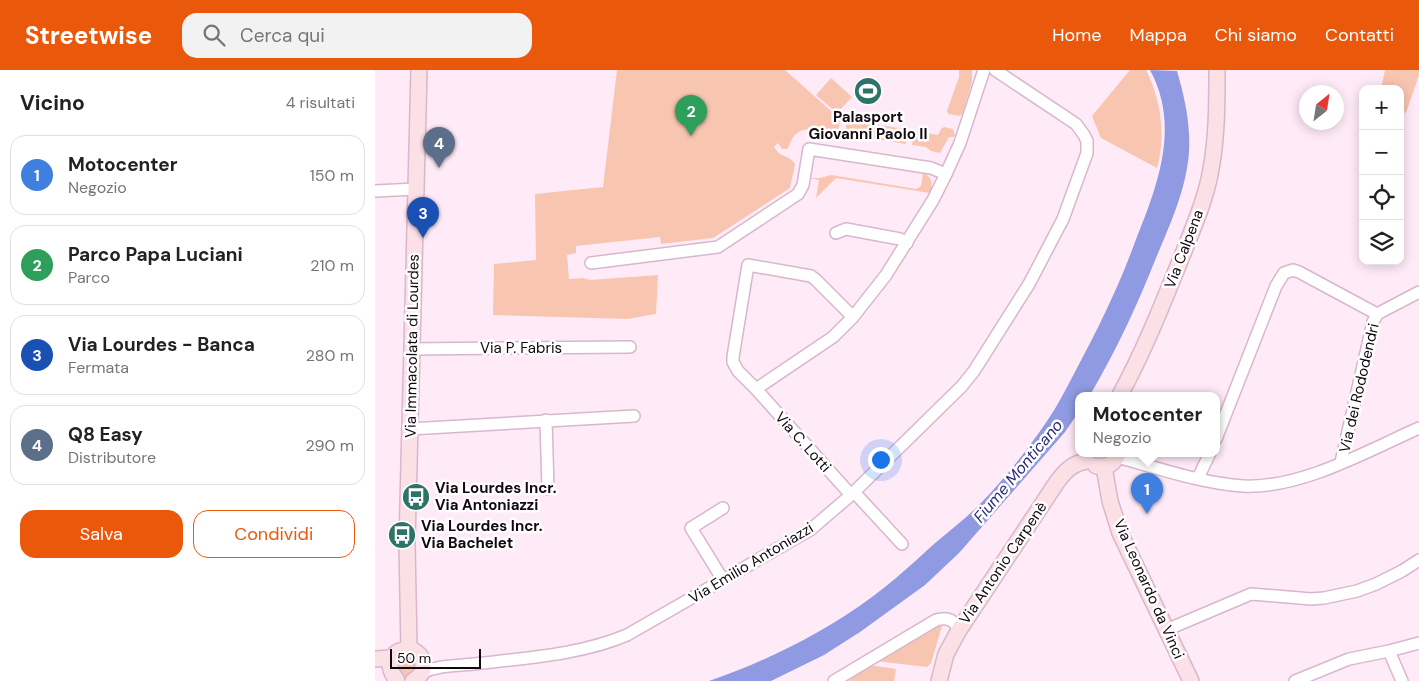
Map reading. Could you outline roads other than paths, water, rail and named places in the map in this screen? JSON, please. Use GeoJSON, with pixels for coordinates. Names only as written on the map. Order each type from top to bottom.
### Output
{"type":"FeatureCollection","features":[{"type":"Feature","properties":{"kind":"street","name":"Via Immacolata di Lourdes"},"geometry":{"type":"LineString","coordinates":[[398,666],[407,592],[419,70]]}},
{"type":"Feature","properties":{"kind":"street"},"geometry":{"type":"LineString","coordinates":[[755,390],[833,337],[853,317],[877,288],[933,200],[946,174],[960,143],[984,70]]}},
{"type":"Feature","properties":{"kind":"street","name":"Via Emilio Antoniazzi"},"geometry":{"type":"LineString","coordinates":[[420,674],[472,664],[586,649],[606,644],[627,635],[800,537],[853,493],[952,397],[974,371],[1029,284],[1070,204],[1087,153],[1087,141],[1076,124],[995,70]]}},
{"type":"Feature","properties":{"kind":"street","name":"Via Calpena"},"geometry":{"type":"LineString","coordinates":[[1211,70],[1216,114]]}},
{"type":"Feature","properties":{"kind":"street","name":"Via Calpena"},"geometry":{"type":"LineString","coordinates":[[1122,392],[1166,296],[1202,204],[1211,171],[1216,114],[1217,70]]}},
{"type":"Feature","properties":{"kind":"street"},"geometry":{"type":"LineString","coordinates":[[591,263],[718,247],[798,194],[803,185],[809,149],[931,168],[946,174]]}},
{"type":"Feature","properties":{"kind":"street"},"geometry":{"type":"LineString","coordinates":[[375,191],[416,189]]}},
{"type":"Feature","properties":{"kind":"street"},"geometry":{"type":"LineString","coordinates":[[836,233],[846,230],[900,239],[907,242]]}},
{"type":"Feature","properties":{"kind":"street","name":"Via C. Lotti"},"geometry":{"type":"LineString","coordinates":[[853,317],[811,276],[748,265],[733,362],[737,371],[902,544]]}},
{"type":"Feature","properties":{"kind":"street","name":"Via dei Rododendri"},"geometry":{"type":"LineString","coordinates":[[1220,429],[1276,286],[1284,272],[1293,270],[1299,272],[1377,314]]}},
{"type":"Feature","properties":{"kind":"street","name":"Via dei Rododendri"},"geometry":{"type":"LineString","coordinates":[[1341,462],[1373,322],[1377,314],[1419,292]]}},
{"type":"Feature","properties":{"kind":"street","name":"Via P. Fabris"},"geometry":{"type":"LineString","coordinates":[[412,348],[630,347]]}},
{"type":"Feature","properties":{"kind":"street","name":"Via Calpena"},"geometry":{"type":"LineString","coordinates":[[1126,392],[1129,378]]}},
{"type":"Feature","properties":{"kind":"street"},"geometry":{"type":"LineString","coordinates":[[410,429],[634,416]]}},
{"type":"Feature","properties":{"kind":"street"},"geometry":{"type":"LineString","coordinates":[[546,420],[548,489]]}},
{"type":"Feature","properties":{"kind":"street"},"geometry":{"type":"LineString","coordinates":[[1124,457],[1198,478],[1244,486],[1269,485],[1312,475],[1419,428]]}},
{"type":"Feature","properties":{"kind":"street"},"geometry":{"type":"LineString","coordinates":[[1086,457],[1098,467],[1103,467],[1113,462],[1116,457]]}},
{"type":"Feature","properties":{"kind":"street","name":"Via Antonio Carpenè"},"geometry":{"type":"LineString","coordinates":[[939,681],[947,654],[959,630],[1063,473],[1086,457]]}},
{"type":"Feature","properties":{"kind":"street"},"geometry":{"type":"LineString","coordinates":[[1198,478],[1209,457]]}},
{"type":"Feature","properties":{"kind":"street","name":"Via Leonardo da Vinci"},"geometry":{"type":"LineString","coordinates":[[1103,467],[1110,501],[1120,533],[1191,681]]}},
{"type":"Feature","properties":{"kind":"street"},"geometry":{"type":"LineString","coordinates":[[723,508],[691,528],[723,580]]}},
{"type":"Feature","properties":{"kind":"street"},"geometry":{"type":"LineString","coordinates":[[1166,630],[1251,594],[1311,599],[1357,591],[1377,584],[1419,560]]}},
{"type":"Feature","properties":{"kind":"street"},"geometry":{"type":"LineString","coordinates":[[834,681],[936,620],[945,618],[950,620],[957,625],[959,630]]}},
{"type":"Feature","properties":{"kind":"street"},"geometry":{"type":"LineString","coordinates":[[1300,680],[1349,659],[1419,643]]}},
{"type":"Feature","properties":{"kind":"street"},"geometry":{"type":"LineString","coordinates":[[1389,651],[1402,681]]}},
{"type":"Feature","properties":{"kind":"street"},"geometry":{"type":"LineString","coordinates":[[375,660],[398,666],[419,654],[420,674]]}},
{"type":"Feature","properties":{"kind":"water","name":"Fiume Monticano"},"geometry":{"type":"Polygon","coordinates":[[[1150,70],[1177,71],[1185,102],[1189,134],[1187,166],[1180,198],[1126,328],[1092,392],[1075,392],[1075,417],[1065,432],[959,553],[925,585],[860,632],[824,655],[771,681],[709,681],[794,645],[834,622],[880,591],[977,507],[1009,472],[1039,433],[1061,398],[1108,306],[1151,200],[1158,178],[1165,135],[1164,113],[1159,92],[1150,70]]]}},
{"type":"Feature","properties":{"kind":"place","name":"Palasport Giovanni Paolo II"},"geometry":{"type":"Point","coordinates":[868,91]}},
{"type":"Feature","properties":{"kind":"place","name":"Parco Papa Luciani"},"geometry":{"type":"Point","coordinates":[691,136]}},
{"type":"Feature","properties":{"kind":"place","name":"Q8 Easy"},"geometry":{"type":"Point","coordinates":[439,168]}},
{"type":"Feature","properties":{"kind":"place","name":"Via Lourdes - Banca"},"geometry":{"type":"Point","coordinates":[423,238]}},
{"type":"Feature","properties":{"kind":"place","name":"Via Lourdes Incr. Via Antoniazzi"},"geometry":{"type":"Point","coordinates":[416,497]}},
{"type":"Feature","properties":{"kind":"place","name":"Motocenter"},"geometry":{"type":"Point","coordinates":[1147,514]}},
{"type":"Feature","properties":{"kind":"place","name":"Via Lourdes Incr. Via Bachelet"},"geometry":{"type":"Point","coordinates":[402,535]}}]}
